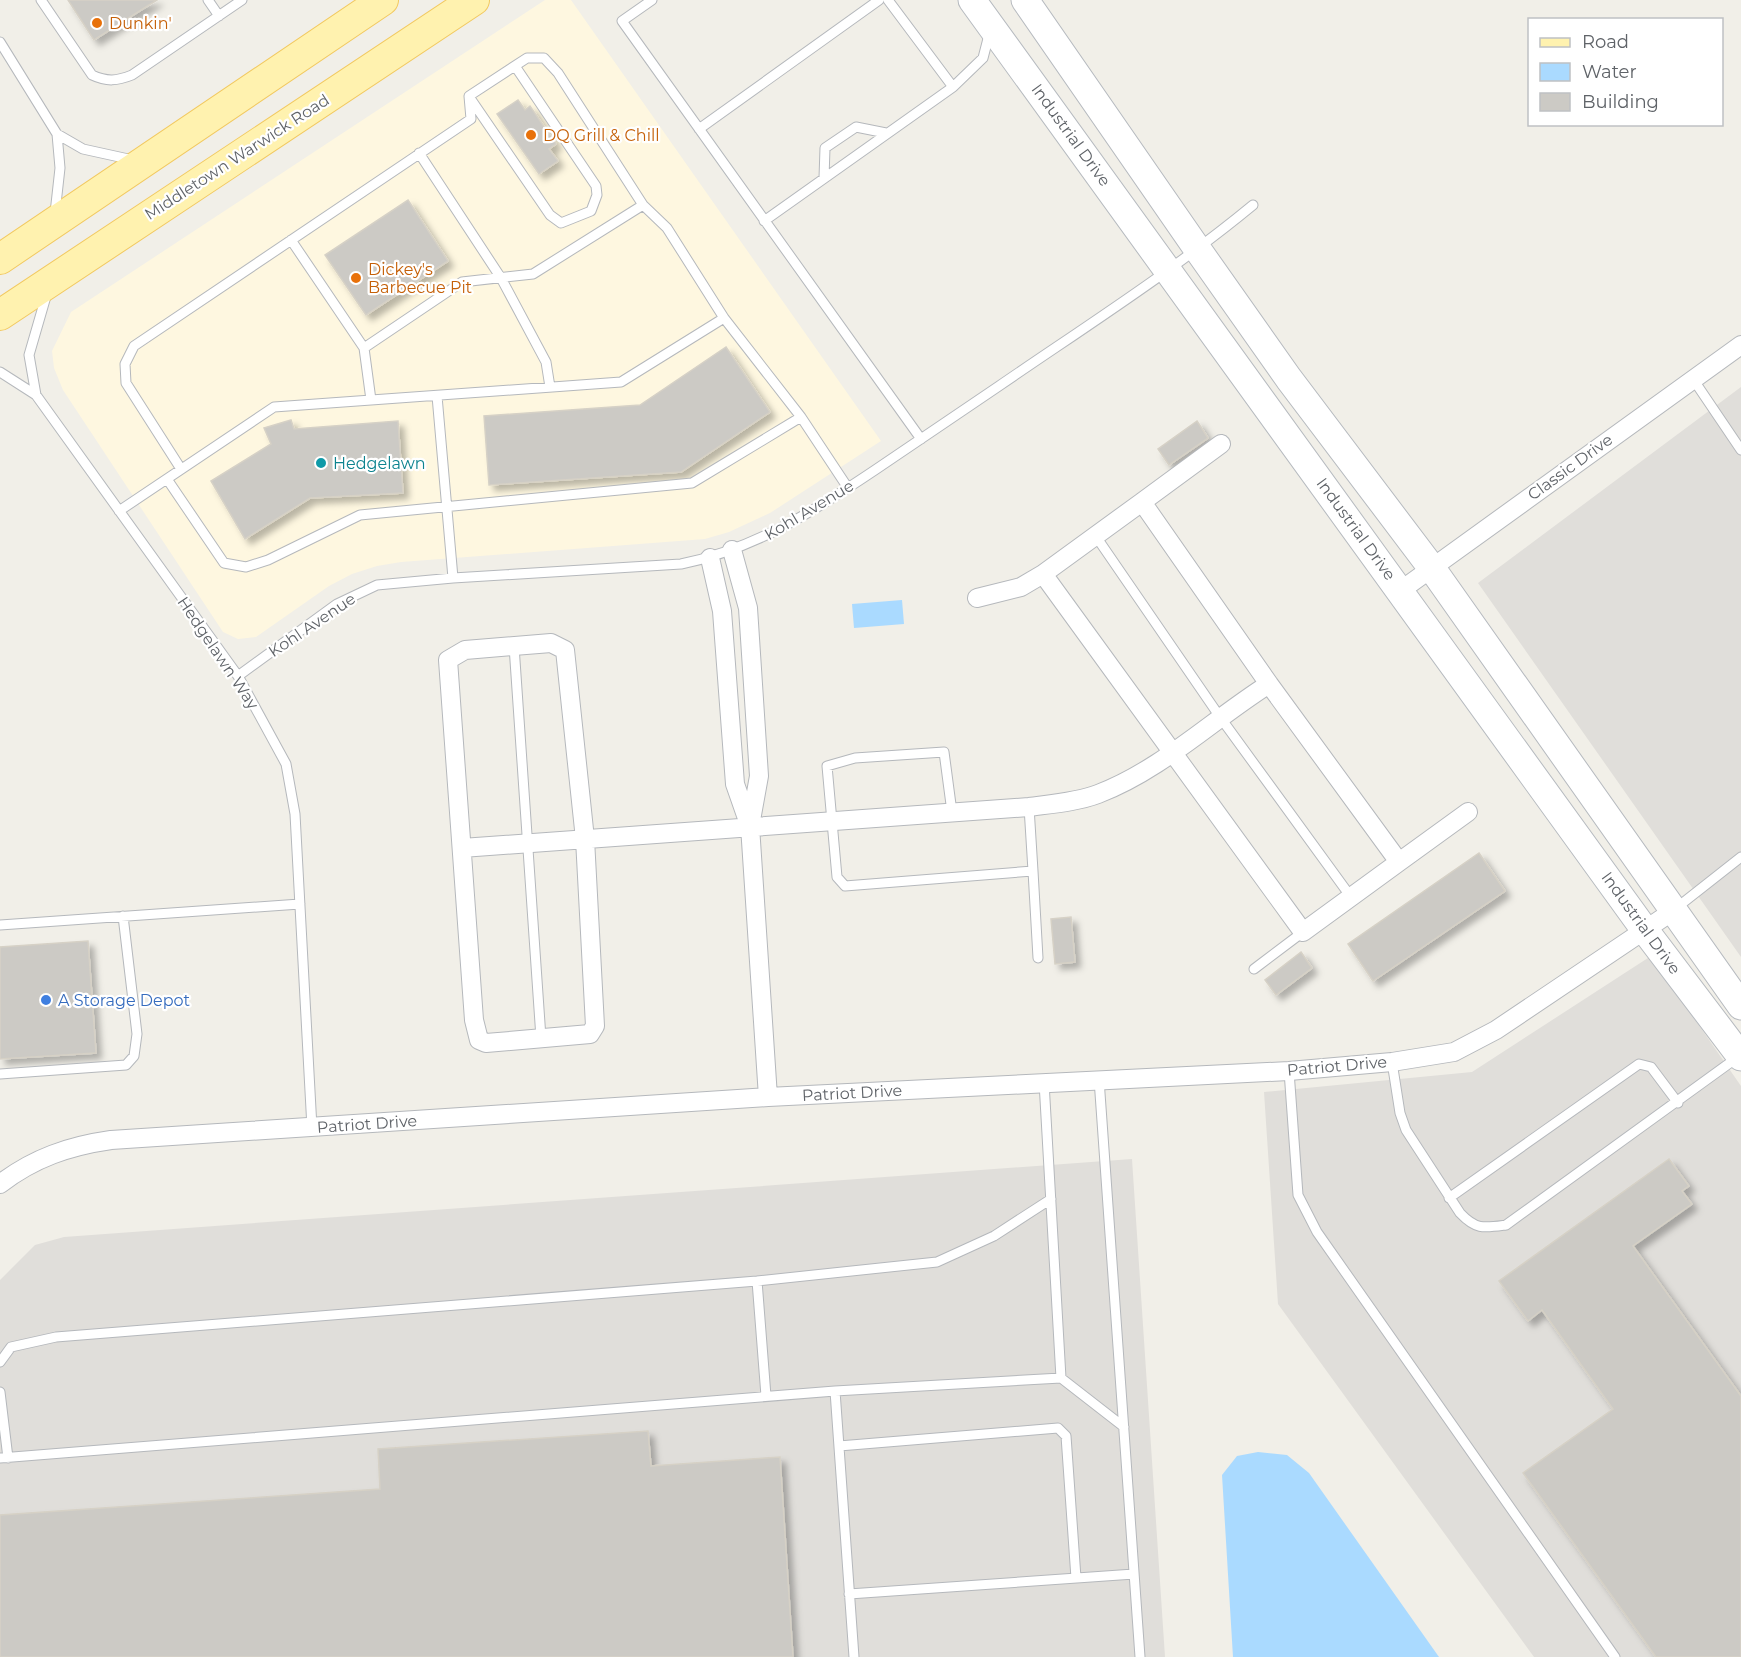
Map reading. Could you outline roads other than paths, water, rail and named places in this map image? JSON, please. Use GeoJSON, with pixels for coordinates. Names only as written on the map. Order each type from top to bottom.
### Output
{"type":"FeatureCollection","features":[{"type":"Feature","properties":{"kind":"main road"},"geometry":{"type":"LineString","coordinates":[[0,259],[383,0]]}},
{"type":"Feature","properties":{"kind":"main road","name":"Middletown Warwick Road"},"geometry":{"type":"LineString","coordinates":[[0,315],[474,0]]}},
{"type":"Feature","properties":{"kind":"street","name":"Industrial Drive"},"geometry":{"type":"LineString","coordinates":[[972,0],[1644,929],[1741,1056]]}},
{"type":"Feature","properties":{"kind":"street","name":"Industrial Drive"},"geometry":{"type":"LineString","coordinates":[[1025,0],[1289,379],[1431,567],[1741,1006]]}},
{"type":"Feature","properties":{"kind":"street","name":"Classic Drive"},"geometry":{"type":"LineString","coordinates":[[1401,591],[1431,567],[1741,345]]}},
{"type":"Feature","properties":{"kind":"street"},"geometry":{"type":"LineString","coordinates":[[977,598],[1021,587],[1043,574],[1221,444]]}},
{"type":"Feature","properties":{"kind":"street"},"geometry":{"type":"LineString","coordinates":[[1142,502],[1269,684],[1399,862]]}},
{"type":"Feature","properties":{"kind":"street"},"geometry":{"type":"LineString","coordinates":[[732,550],[748,608],[758,752],[759,776],[750,826],[768,1097]]}},
{"type":"Feature","properties":{"kind":"street"},"geometry":{"type":"LineString","coordinates":[[710,558],[722,611],[735,784],[750,826]]}},
{"type":"Feature","properties":{"kind":"street"},"geometry":{"type":"LineString","coordinates":[[1043,574],[1303,932],[1468,812]]}},
{"type":"Feature","properties":{"kind":"street"},"geometry":{"type":"LineString","coordinates":[[551,643],[565,650],[585,839],[595,1026],[590,1034],[581,1036],[486,1043],[479,1040],[474,1020],[448,660],[465,650],[514,646],[551,643]]}},
{"type":"Feature","properties":{"kind":"street"},"geometry":{"type":"LineString","coordinates":[[462,848],[1029,807],[1097,795],[1173,754],[1220,717],[1269,684]]}},
{"type":"Feature","properties":{"kind":"street","name":"Patriot Drive"},"geometry":{"type":"LineString","coordinates":[[0,1184],[40,1158],[87,1143],[768,1097],[1289,1071],[1392,1062],[1454,1052],[1496,1030],[1673,911]]}},
{"type":"Feature","properties":{"kind":"lane"},"geometry":{"type":"LineString","coordinates":[[42,0],[92,75],[103,80],[118,80],[132,75],[242,0]]}},
{"type":"Feature","properties":{"kind":"lane"},"geometry":{"type":"LineString","coordinates":[[208,0],[219,16]]}},
{"type":"Feature","properties":{"kind":"lane"},"geometry":{"type":"LineString","coordinates":[[652,0],[622,21],[921,439]]}},
{"type":"Feature","properties":{"kind":"lane"},"geometry":{"type":"LineString","coordinates":[[699,129],[879,0]]}},
{"type":"Feature","properties":{"kind":"lane"},"geometry":{"type":"LineString","coordinates":[[888,0],[952,87]]}},
{"type":"Feature","properties":{"kind":"lane"},"geometry":{"type":"LineString","coordinates":[[764,221],[952,87],[983,58],[991,26]]}},
{"type":"Feature","properties":{"kind":"lane"},"geometry":{"type":"LineString","coordinates":[[0,42],[57,134],[60,168],[52,224]]}},
{"type":"Feature","properties":{"kind":"lane"},"geometry":{"type":"LineString","coordinates":[[469,96],[527,58],[544,58],[558,73],[643,205],[668,228],[724,318],[801,417],[848,488]]}},
{"type":"Feature","properties":{"kind":"lane"},"geometry":{"type":"LineString","coordinates":[[469,96],[550,215],[561,223],[591,211],[597,195],[596,186],[515,66]]}},
{"type":"Feature","properties":{"kind":"lane"},"geometry":{"type":"LineString","coordinates":[[181,469],[126,383],[125,364],[134,346],[471,119],[469,96]]}},
{"type":"Feature","properties":{"kind":"lane"},"geometry":{"type":"LineString","coordinates":[[824,178],[825,148],[856,127],[886,133]]}},
{"type":"Feature","properties":{"kind":"lane"},"geometry":{"type":"LineString","coordinates":[[57,134],[83,148],[141,162]]}},
{"type":"Feature","properties":{"kind":"lane"},"geometry":{"type":"LineString","coordinates":[[419,153],[501,278],[546,362],[550,387]]}},
{"type":"Feature","properties":{"kind":"lane"},"geometry":{"type":"LineString","coordinates":[[364,348],[462,282],[533,274],[643,205]]}},
{"type":"Feature","properties":{"kind":"lane","name":"Kohl Avenue"},"geometry":{"type":"LineString","coordinates":[[238,676],[338,604],[377,585],[681,564],[710,558],[758,540],[804,517],[921,439],[1198,250],[1253,205]]}},
{"type":"Feature","properties":{"kind":"lane"},"geometry":{"type":"LineString","coordinates":[[291,240],[364,348],[371,400]]}},
{"type":"Feature","properties":{"kind":"lane"},"geometry":{"type":"LineString","coordinates":[[36,395],[29,355],[51,280]]}},
{"type":"Feature","properties":{"kind":"lane"},"geometry":{"type":"LineString","coordinates":[[119,511],[274,407],[621,382],[724,318]]}},
{"type":"Feature","properties":{"kind":"lane"},"geometry":{"type":"LineString","coordinates":[[0,372],[36,395]]}},
{"type":"Feature","properties":{"kind":"lane"},"geometry":{"type":"LineString","coordinates":[[1693,379],[1741,450]]}},
{"type":"Feature","properties":{"kind":"lane","name":"Hedgelawn Way"},"geometry":{"type":"LineString","coordinates":[[36,395],[238,676],[286,764],[295,814],[312,1128]]}},
{"type":"Feature","properties":{"kind":"lane"},"geometry":{"type":"LineString","coordinates":[[437,396],[453,578]]}},
{"type":"Feature","properties":{"kind":"lane"},"geometry":{"type":"LineString","coordinates":[[167,479],[224,563],[246,567],[360,515],[692,483],[801,417]]}},
{"type":"Feature","properties":{"kind":"lane"},"geometry":{"type":"LineString","coordinates":[[1095,535],[1220,717],[1352,897]]}},
{"type":"Feature","properties":{"kind":"lane"},"geometry":{"type":"LineString","coordinates":[[514,646],[541,1038]]}},
{"type":"Feature","properties":{"kind":"lane"},"geometry":{"type":"LineString","coordinates":[[952,812],[944,752],[855,758],[827,766],[837,877],[845,886],[1033,871]]}},
{"type":"Feature","properties":{"kind":"lane"},"geometry":{"type":"LineString","coordinates":[[1029,807],[1038,958]]}},
{"type":"Feature","properties":{"kind":"lane"},"geometry":{"type":"LineString","coordinates":[[1673,911],[1741,857]]}},
{"type":"Feature","properties":{"kind":"lane"},"geometry":{"type":"LineString","coordinates":[[0,924],[300,904]]}},
{"type":"Feature","properties":{"kind":"lane"},"geometry":{"type":"LineString","coordinates":[[0,1074],[126,1065],[134,1056],[137,1034],[123,916]]}},
{"type":"Feature","properties":{"kind":"lane"},"geometry":{"type":"LineString","coordinates":[[1254,969],[1303,932]]}},
{"type":"Feature","properties":{"kind":"lane"},"geometry":{"type":"LineString","coordinates":[[1392,1062],[1400,1113],[1406,1130],[1449,1198],[1470,1224],[1485,1228],[1506,1225],[1741,1056]]}},
{"type":"Feature","properties":{"kind":"lane"},"geometry":{"type":"LineString","coordinates":[[1449,1198],[1640,1064],[1651,1066],[1678,1103]]}},
{"type":"Feature","properties":{"kind":"lane"},"geometry":{"type":"LineString","coordinates":[[1289,1071],[1298,1195],[1317,1232],[1615,1657]]}},
{"type":"Feature","properties":{"kind":"lane"},"geometry":{"type":"LineString","coordinates":[[1099,1079],[1140,1657]]}},
{"type":"Feature","properties":{"kind":"lane"},"geometry":{"type":"LineString","coordinates":[[1044,1082],[1061,1378]]}},
{"type":"Feature","properties":{"kind":"lane"},"geometry":{"type":"LineString","coordinates":[[0,1362],[11,1347],[56,1337],[757,1281],[937,1262],[994,1236],[1051,1199]]}},
{"type":"Feature","properties":{"kind":"lane"},"geometry":{"type":"LineString","coordinates":[[757,1281],[766,1396]]}},
{"type":"Feature","properties":{"kind":"lane"},"geometry":{"type":"LineString","coordinates":[[0,1392],[4,1458],[766,1396],[1061,1378],[1124,1427]]}},
{"type":"Feature","properties":{"kind":"lane"},"geometry":{"type":"LineString","coordinates":[[835,1391],[854,1657]]}},
{"type":"Feature","properties":{"kind":"lane"},"geometry":{"type":"LineString","coordinates":[[839,1446],[1058,1428],[1066,1436],[1076,1578]]}},
{"type":"Feature","properties":{"kind":"lane"},"geometry":{"type":"LineString","coordinates":[[849,1594],[1134,1574]]}},
{"type":"Feature","properties":{"kind":"water"},"geometry":{"type":"Polygon","coordinates":[[[902,600],[904,624],[854,628],[852,604],[902,600]]]}},
{"type":"Feature","properties":{"kind":"water"},"geometry":{"type":"Polygon","coordinates":[[[1258,1452],[1287,1455],[1309,1473],[1439,1657],[1233,1657],[1222,1475],[1237,1456],[1258,1452]]]}},
{"type":"Feature","properties":{"kind":"place","name":"Dunkin'"},"geometry":{"type":"Point","coordinates":[97,23]}},
{"type":"Feature","properties":{"kind":"place","name":"DQ Grill & Chill"},"geometry":{"type":"Point","coordinates":[531,135]}},
{"type":"Feature","properties":{"kind":"place","name":"Dickey's Barbecue Pit"},"geometry":{"type":"Point","coordinates":[356,278]}},
{"type":"Feature","properties":{"kind":"place","name":"Hedgelawn"},"geometry":{"type":"Point","coordinates":[321,463]}},
{"type":"Feature","properties":{"kind":"place","name":"A Storage Depot"},"geometry":{"type":"Point","coordinates":[46,1000]}}]}
